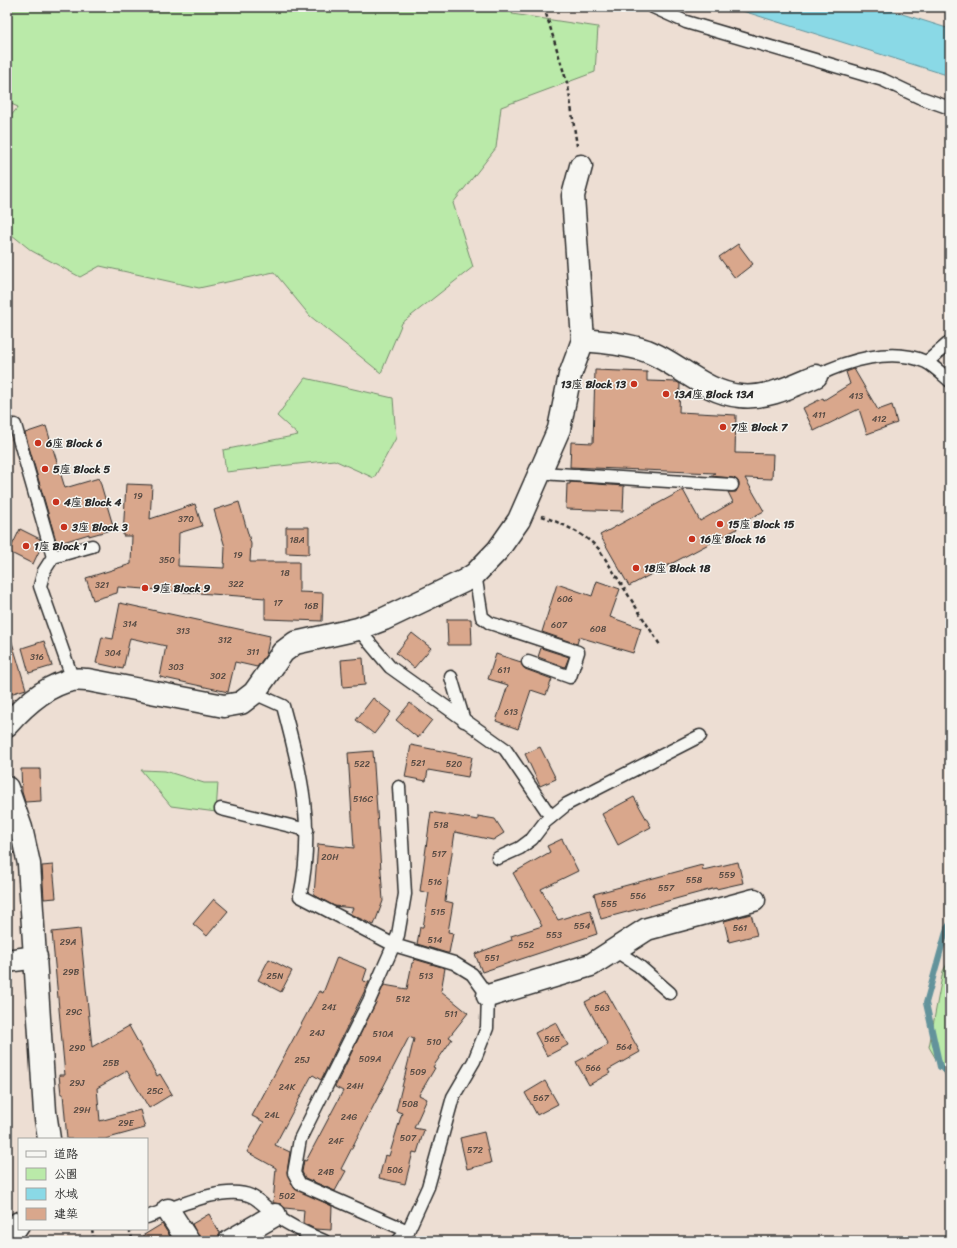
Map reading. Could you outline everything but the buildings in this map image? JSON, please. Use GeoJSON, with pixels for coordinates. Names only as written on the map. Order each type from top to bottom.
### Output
{"type":"FeatureCollection","features":[{"type":"Feature","properties":{"kind":"street"},"geometry":{"type":"LineString","coordinates":[[7,725],[19,712],[42,694],[73,680],[88,680],[224,706],[241,703],[254,693],[283,652],[295,643],[358,629],[391,616],[451,588],[475,574],[498,550],[525,510],[559,429],[570,375],[583,340],[573,196],[581,166]]}},
{"type":"Feature","properties":{"kind":"street"},"geometry":{"type":"LineString","coordinates":[[583,340],[612,342],[647,351],[714,389],[740,396],[774,394],[816,376]]}},
{"type":"Feature","properties":{"kind":"street"},"geometry":{"type":"LineString","coordinates":[[7,788],[12,818],[28,864],[36,957],[45,1112],[49,1138]]}},
{"type":"Feature","properties":{"kind":"street"},"geometry":{"type":"LineString","coordinates":[[488,996],[592,965],[613,949],[647,929],[754,900]]}},
{"type":"Feature","properties":{"kind":"street"},"geometry":{"type":"LineString","coordinates":[[7,961],[36,957]]}},
{"type":"Feature","properties":{"kind":"street"},"geometry":{"type":"LineString","coordinates":[[168,1210],[188,1241]]}},
{"type":"Feature","properties":{"kind":"street"},"geometry":{"type":"LineString","coordinates":[[230,1241],[276,1215]]}},
{"type":"Feature","properties":{"kind":"lane"},"geometry":{"type":"LineString","coordinates":[[653,7],[686,22],[883,80],[919,97],[950,108]]}},
{"type":"Feature","properties":{"kind":"lane"},"geometry":{"type":"LineString","coordinates":[[926,362],[950,342]]}},
{"type":"Feature","properties":{"kind":"lane"},"geometry":{"type":"LineString","coordinates":[[816,376],[835,367],[886,356],[903,356],[926,362],[950,381]]}},
{"type":"Feature","properties":{"kind":"lane"},"geometry":{"type":"LineString","coordinates":[[15,425],[53,557]]}},
{"type":"Feature","properties":{"kind":"lane"},"geometry":{"type":"LineString","coordinates":[[541,473],[732,484]]}},
{"type":"Feature","properties":{"kind":"lane"},"geometry":{"type":"LineString","coordinates":[[73,680],[40,586],[44,571],[53,557],[92,546]]}},
{"type":"Feature","properties":{"kind":"lane"},"geometry":{"type":"LineString","coordinates":[[475,574],[482,617],[490,624],[578,652],[570,677],[528,662]]}},
{"type":"Feature","properties":{"kind":"lane"},"geometry":{"type":"LineString","coordinates":[[358,629],[390,667],[505,749],[551,817]]}},
{"type":"Feature","properties":{"kind":"lane"},"geometry":{"type":"LineString","coordinates":[[451,677],[464,721]]}},
{"type":"Feature","properties":{"kind":"lane"},"geometry":{"type":"LineString","coordinates":[[254,693],[283,706],[300,770],[307,830],[306,869],[300,896],[394,945],[454,963],[472,974],[488,996],[487,1028],[474,1061],[453,1097],[428,1187],[408,1231],[398,1241]]}},
{"type":"Feature","properties":{"kind":"lane"},"geometry":{"type":"LineString","coordinates":[[498,858],[520,848],[532,839],[545,822],[567,804],[700,736]]}},
{"type":"Feature","properties":{"kind":"lane"},"geometry":{"type":"LineString","coordinates":[[399,787],[405,894],[398,935],[369,1001],[300,1139],[294,1173],[300,1184],[408,1231]]}},
{"type":"Feature","properties":{"kind":"lane"},"geometry":{"type":"LineString","coordinates":[[221,810],[307,830]]}},
{"type":"Feature","properties":{"kind":"lane"},"geometry":{"type":"LineString","coordinates":[[613,949],[639,966],[670,993]]}},
{"type":"Feature","properties":{"kind":"lane"},"geometry":{"type":"LineString","coordinates":[[148,1217],[215,1195],[237,1192],[252,1196],[276,1215],[311,1236],[324,1241]]}},
{"type":"Feature","properties":{"kind":"path"},"geometry":{"type":"LineString","coordinates":[[544,7],[568,86],[581,166]]}},
{"type":"Feature","properties":{"kind":"path"},"geometry":{"type":"LineString","coordinates":[[525,510],[573,530],[599,549],[660,645]]}},
{"type":"Feature","properties":{"kind":"path"},"geometry":{"type":"LineString","coordinates":[[92,1230],[94,1241]]}},
{"type":"Feature","properties":{"kind":"path"},"geometry":{"type":"LineString","coordinates":[[129,1230],[133,1241]]}},
{"type":"Feature","properties":{"kind":"green space"},"geometry":{"type":"Polygon","coordinates":[[[7,7],[514,7],[512,14],[598,27],[595,72],[501,107],[496,148],[453,203],[473,267],[402,323],[381,373],[310,316],[274,272],[199,288],[100,266],[80,277],[32,251],[7,231],[7,121],[18,107],[7,102],[7,7]]]}},
{"type":"Feature","properties":{"kind":"green space"},"geometry":{"type":"Polygon","coordinates":[[[305,378],[393,398],[396,438],[374,478],[334,460],[226,472],[223,450],[298,435],[277,416],[305,378]]]}},
{"type":"Feature","properties":{"kind":"green space"},"geometry":{"type":"Polygon","coordinates":[[[141,770],[165,771],[204,783],[218,783],[216,812],[171,806],[141,770]]]}},
{"type":"Feature","properties":{"kind":"green space"},"geometry":{"type":"Polygon","coordinates":[[[950,959],[950,1083],[929,1047],[943,971],[950,959]]]}},
{"type":"Feature","properties":{"kind":"water"},"geometry":{"type":"Polygon","coordinates":[[[730,7],[880,7],[950,29],[950,76],[730,7]]]}},
{"type":"Feature","properties":{"kind":"waterway"},"geometry":{"type":"LineString","coordinates":[[950,924],[947,928],[926,1003],[940,1067],[950,1073]]}},
{"type":"Feature","properties":{"kind":"place","name":"13座 Block 13"},"geometry":{"type":"Point","coordinates":[634,384]}},
{"type":"Feature","properties":{"kind":"place","name":"13A座 Block 13A"},"geometry":{"type":"Point","coordinates":[666,394]}},
{"type":"Feature","properties":{"kind":"place","name":"7座 Block 7"},"geometry":{"type":"Point","coordinates":[723,427]}},
{"type":"Feature","properties":{"kind":"place","name":"6座 Block 6"},"geometry":{"type":"Point","coordinates":[38,443]}},
{"type":"Feature","properties":{"kind":"place","name":"5座 Block 5"},"geometry":{"type":"Point","coordinates":[45,469]}},
{"type":"Feature","properties":{"kind":"place","name":"4座 Block 4"},"geometry":{"type":"Point","coordinates":[56,502]}},
{"type":"Feature","properties":{"kind":"place","name":"15座 Block 15"},"geometry":{"type":"Point","coordinates":[720,524]}},
{"type":"Feature","properties":{"kind":"place","name":"3座 Block 3"},"geometry":{"type":"Point","coordinates":[64,527]}},
{"type":"Feature","properties":{"kind":"place","name":"16座 Block 16"},"geometry":{"type":"Point","coordinates":[692,539]}},
{"type":"Feature","properties":{"kind":"place","name":"1座 Block 1"},"geometry":{"type":"Point","coordinates":[26,546]}},
{"type":"Feature","properties":{"kind":"place","name":"18座 Block 18"},"geometry":{"type":"Point","coordinates":[636,568]}},
{"type":"Feature","properties":{"kind":"place","name":"9座 Block 9"},"geometry":{"type":"Point","coordinates":[145,588]}}]}
